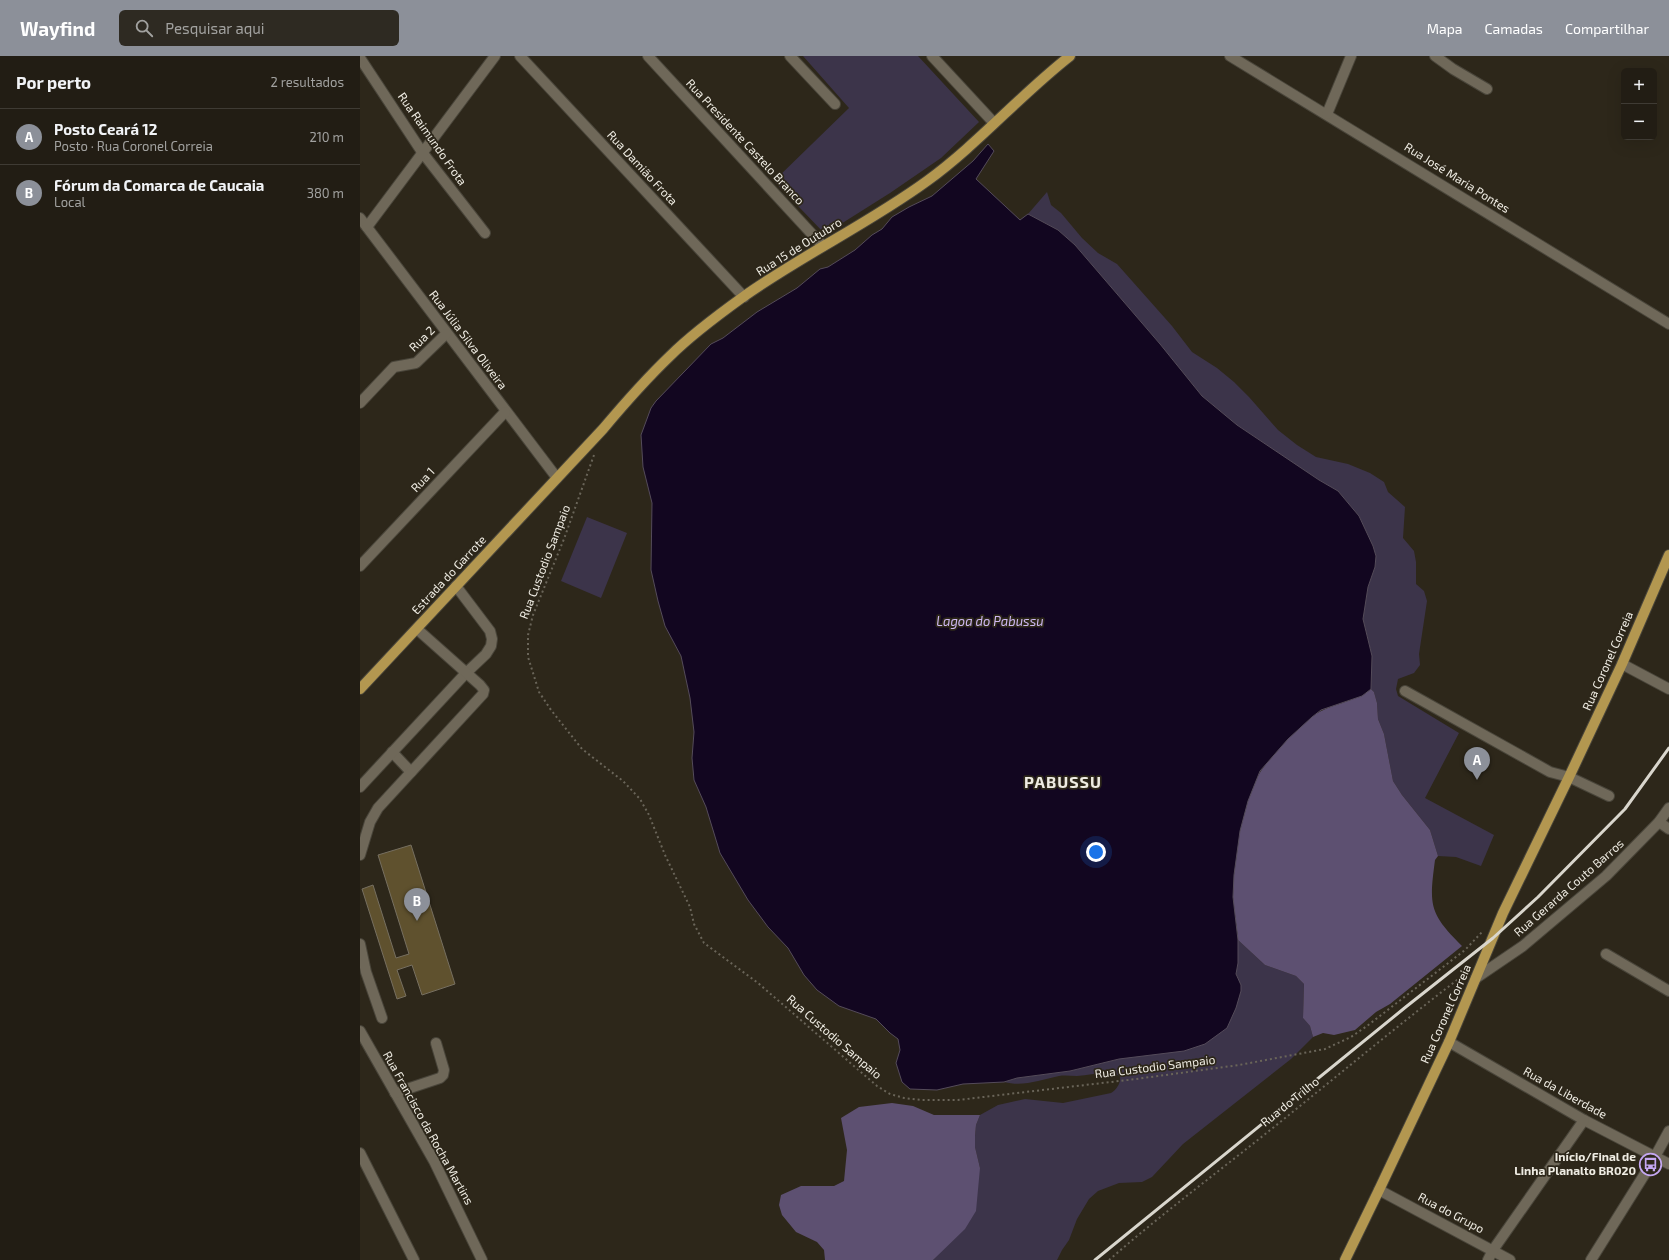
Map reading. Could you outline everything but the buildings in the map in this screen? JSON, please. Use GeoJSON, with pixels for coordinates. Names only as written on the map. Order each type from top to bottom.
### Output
{"type":"FeatureCollection","features":[{"type":"Feature","properties":{"kind":"main road","name":"Rua 15 de Outubro"},"geometry":{"type":"LineString","coordinates":[[557,478],[670,355],[693,336],[744,297],[823,246],[894,204],[928,181],[1067,57]]}},
{"type":"Feature","properties":{"kind":"main road","name":"Estrada do Garrote"},"geometry":{"type":"LineString","coordinates":[[360,689],[557,478]]}},
{"type":"Feature","properties":{"kind":"main road","name":"Rua Coronel Correia"},"geometry":{"type":"LineString","coordinates":[[1345,1260],[1380,1190],[1449,1042],[1503,913],[1622,664],[1669,555]]}},
{"type":"Feature","properties":{"kind":"street"},"geometry":{"type":"LineString","coordinates":[[367,227],[495,56]]}},
{"type":"Feature","properties":{"kind":"street","name":"Rua Damião Frota"},"geometry":{"type":"LineString","coordinates":[[520,56],[744,297]]}},
{"type":"Feature","properties":{"kind":"street","name":"Rua Presidente Castelo Branco"},"geometry":{"type":"LineString","coordinates":[[648,56],[823,246]]}},
{"type":"Feature","properties":{"kind":"street"},"geometry":{"type":"LineString","coordinates":[[790,56],[835,104]]}},
{"type":"Feature","properties":{"kind":"street"},"geometry":{"type":"LineString","coordinates":[[932,56],[994,123]]}},
{"type":"Feature","properties":{"kind":"street","name":"Rua José Maria Pontes"},"geometry":{"type":"LineString","coordinates":[[1230,56],[1669,324]]}},
{"type":"Feature","properties":{"kind":"street"},"geometry":{"type":"LineString","coordinates":[[1326,114],[1351,56]]}},
{"type":"Feature","properties":{"kind":"street"},"geometry":{"type":"LineString","coordinates":[[1435,56],[1487,89]]}},
{"type":"Feature","properties":{"kind":"street","name":"Rua Raimundo Frota"},"geometry":{"type":"LineString","coordinates":[[360,58],[422,152],[485,233]]}},
{"type":"Feature","properties":{"kind":"street","name":"Rua Júlia Silva Oliveira"},"geometry":{"type":"LineString","coordinates":[[360,218],[505,412],[557,478]]}},
{"type":"Feature","properties":{"kind":"street","name":"Rua 2"},"geometry":{"type":"LineString","coordinates":[[360,404],[394,367],[416,364],[446,334]]}},
{"type":"Feature","properties":{"kind":"street","name":"Rua 1"},"geometry":{"type":"LineString","coordinates":[[360,566],[505,412]]}},
{"type":"Feature","properties":{"kind":"street"},"geometry":{"type":"LineString","coordinates":[[360,787],[466,673],[486,654],[491,646],[492,639],[490,631],[456,586]]}},
{"type":"Feature","properties":{"kind":"street"},"geometry":{"type":"LineString","coordinates":[[360,855],[370,822],[378,808],[483,694],[484,690],[480,685],[417,629]]}},
{"type":"Feature","properties":{"kind":"street"},"geometry":{"type":"LineString","coordinates":[[1622,664],[1669,689]]}},
{"type":"Feature","properties":{"kind":"street"},"geometry":{"type":"LineString","coordinates":[[1405,691],[1550,772],[1569,777],[1609,796]]}},
{"type":"Feature","properties":{"kind":"street"},"geometry":{"type":"LineString","coordinates":[[392,752],[410,772]]}},
{"type":"Feature","properties":{"kind":"street","name":"Rua Gerarda Couto Barros"},"geometry":{"type":"LineString","coordinates":[[1476,978],[1523,946],[1606,876],[1659,822],[1669,808]]}},
{"type":"Feature","properties":{"kind":"street"},"geometry":{"type":"LineString","coordinates":[[1659,822],[1669,829]]}},
{"type":"Feature","properties":{"kind":"street"},"geometry":{"type":"LineString","coordinates":[[360,944],[366,972],[382,1018]]}},
{"type":"Feature","properties":{"kind":"street"},"geometry":{"type":"LineString","coordinates":[[1606,954],[1669,991]]}},
{"type":"Feature","properties":{"kind":"street","name":"Rua Francisco da Rocha Martins"},"geometry":{"type":"LineString","coordinates":[[360,1031],[434,1161],[482,1260]]}},
{"type":"Feature","properties":{"kind":"street","name":"Rua da Liberdade"},"geometry":{"type":"LineString","coordinates":[[1449,1042],[1584,1120],[1669,1164]]}},
{"type":"Feature","properties":{"kind":"street"},"geometry":{"type":"LineString","coordinates":[[395,1093],[440,1078],[443,1075],[444,1070],[436,1043]]}},
{"type":"Feature","properties":{"kind":"street"},"geometry":{"type":"LineString","coordinates":[[1488,1260],[1493,1250],[1584,1120]]}},
{"type":"Feature","properties":{"kind":"street"},"geometry":{"type":"LineString","coordinates":[[1591,1260],[1669,1131]]}},
{"type":"Feature","properties":{"kind":"street"},"geometry":{"type":"LineString","coordinates":[[360,1153],[414,1260]]}},
{"type":"Feature","properties":{"kind":"street","name":"Rua do Grupo"},"geometry":{"type":"LineString","coordinates":[[1380,1190],[1510,1260]]}},
{"type":"Feature","properties":{"kind":"path","name":"Rua Custodio Sampaio"},"geometry":{"type":"LineString","coordinates":[[595,451],[564,539],[533,615],[528,635],[528,657],[539,692],[551,710],[582,749],[623,781],[640,798],[649,815],[665,855],[681,886],[690,907],[694,924],[704,943],[758,983],[823,1041],[877,1086],[890,1094],[904,1098],[922,1100],[958,1100],[1216,1068],[1325,1049],[1351,1037],[1374,1022],[1465,950],[1488,926]]}},
{"type":"Feature","properties":{"kind":"path","name":"Rua do Trilho"},"geometry":{"type":"LineString","coordinates":[[1109,1260],[1142,1231],[1314,1095],[1388,1033],[1466,974]]}},
{"type":"Feature","properties":{"kind":"shaded area"},"geometry":{"type":"Polygon","coordinates":[[[803,56],[918,56],[979,122],[941,158],[890,193],[825,234],[774,181],[849,108],[803,56]]]}},
{"type":"Feature","properties":{"kind":"shaded area"},"geometry":{"type":"Polygon","coordinates":[[[1047,192],[1051,205],[1061,213],[1082,238],[1098,253],[1117,264],[1172,326],[1192,352],[1217,368],[1234,382],[1278,430],[1297,445],[1316,457],[1348,464],[1370,473],[1384,482],[1388,492],[1405,507],[1403,538],[1414,551],[1416,562],[1416,584],[1424,591],[1427,601],[1419,654],[1420,665],[1414,673],[1398,679],[1396,689],[1398,696],[1459,733],[1425,798],[1494,835],[1481,866],[1456,857],[1438,856],[1430,830],[1402,795],[1393,781],[1384,734],[1378,719],[1377,703],[1374,692],[1371,689],[1372,656],[1363,619],[1368,587],[1375,567],[1376,556],[1359,516],[1338,491],[1237,425],[1202,396],[1160,344],[1075,245],[1058,230],[1028,214],[1047,192]]]}},
{"type":"Feature","properties":{"kind":"shaded area"},"geometry":{"type":"Polygon","coordinates":[[[587,517],[627,533],[601,598],[561,581],[587,517]]]}},
{"type":"Feature","properties":{"kind":"shaded area"},"geometry":{"type":"Polygon","coordinates":[[[1371,689],[1374,692],[1377,703],[1378,719],[1384,734],[1393,781],[1402,795],[1430,830],[1438,856],[1435,860],[1432,888],[1434,908],[1443,925],[1462,946],[1355,1030],[1334,1035],[1323,1033],[1313,1037],[1310,1026],[1303,1018],[1304,984],[1296,976],[1265,965],[1238,940],[1233,898],[1236,851],[1249,797],[1261,771],[1271,757],[1313,716],[1327,708],[1364,694],[1371,689]]]}},
{"type":"Feature","properties":{"kind":"shaded area"},"geometry":{"type":"Polygon","coordinates":[[[1238,940],[1265,965],[1296,976],[1304,984],[1303,1018],[1310,1026],[1313,1037],[1291,1059],[1183,1144],[1152,1177],[1142,1182],[1119,1183],[1098,1191],[1089,1199],[1077,1219],[1069,1240],[1057,1260],[933,1260],[941,1251],[980,1168],[975,1147],[975,1136],[976,1125],[980,1115],[998,1105],[1025,1099],[1063,1103],[1111,1093],[1118,1086],[1120,1076],[1104,1073],[1059,1076],[1018,1084],[1004,1082],[1017,1078],[1070,1071],[1119,1059],[1241,985],[1236,974],[1238,963],[1238,940]]]}},
{"type":"Feature","properties":{"kind":"shaded area"},"geometry":{"type":"Polygon","coordinates":[[[892,1103],[913,1106],[934,1115],[980,1115],[976,1125],[975,1136],[975,1147],[980,1168],[976,1211],[965,1229],[933,1260],[825,1260],[824,1250],[817,1242],[796,1232],[782,1215],[779,1205],[781,1195],[801,1186],[834,1186],[844,1181],[847,1150],[841,1118],[859,1107],[892,1103]]]}},
{"type":"Feature","properties":{"kind":"water","name":"Lagoa do Pabussu"},"geometry":{"type":"Polygon","coordinates":[[[988,144],[994,151],[976,179],[1020,220],[1028,214],[1058,230],[1075,245],[1160,344],[1202,396],[1237,425],[1338,491],[1359,516],[1376,556],[1375,567],[1368,587],[1363,619],[1372,656],[1371,689],[1362,696],[1321,710],[1288,739],[1260,771],[1248,801],[1240,831],[1234,875],[1233,897],[1238,940],[1238,963],[1236,974],[1241,985],[1241,991],[1236,1008],[1227,1028],[1205,1044],[1184,1051],[1119,1059],[1070,1071],[1017,1078],[1004,1082],[963,1084],[937,1090],[910,1089],[902,1082],[896,1063],[900,1050],[898,1039],[876,1019],[839,1006],[817,990],[804,975],[788,948],[768,927],[748,900],[720,853],[706,807],[694,780],[692,758],[694,732],[690,698],[681,656],[665,626],[651,570],[652,503],[643,467],[641,435],[651,408],[656,401],[711,344],[723,338],[757,312],[797,288],[820,269],[828,267],[855,250],[872,235],[882,229],[892,217],[932,196],[973,161],[988,144]]]}},
{"type":"Feature","properties":{"kind":"railway"},"geometry":{"type":"LineString","coordinates":[[1095,1260],[1407,1006],[1493,938],[1538,897],[1625,809],[1669,748]]}},
{"type":"Feature","properties":{"kind":"place","name":"Posto Ceará 12"},"geometry":{"type":"Point","coordinates":[1477,780]}},
{"type":"Feature","properties":{"kind":"place","name":"Fórum da Comarca de Caucaia"},"geometry":{"type":"Point","coordinates":[417,921]}},
{"type":"Feature","properties":{"kind":"place","name":"Início/Final de Linha Planalto BR020"},"geometry":{"type":"Point","coordinates":[1651,1164]}},
{"type":"Feature","properties":{"kind":"district","name":"PABUSSU"},"geometry":{"type":"Point","coordinates":[1063,782]}}]}
